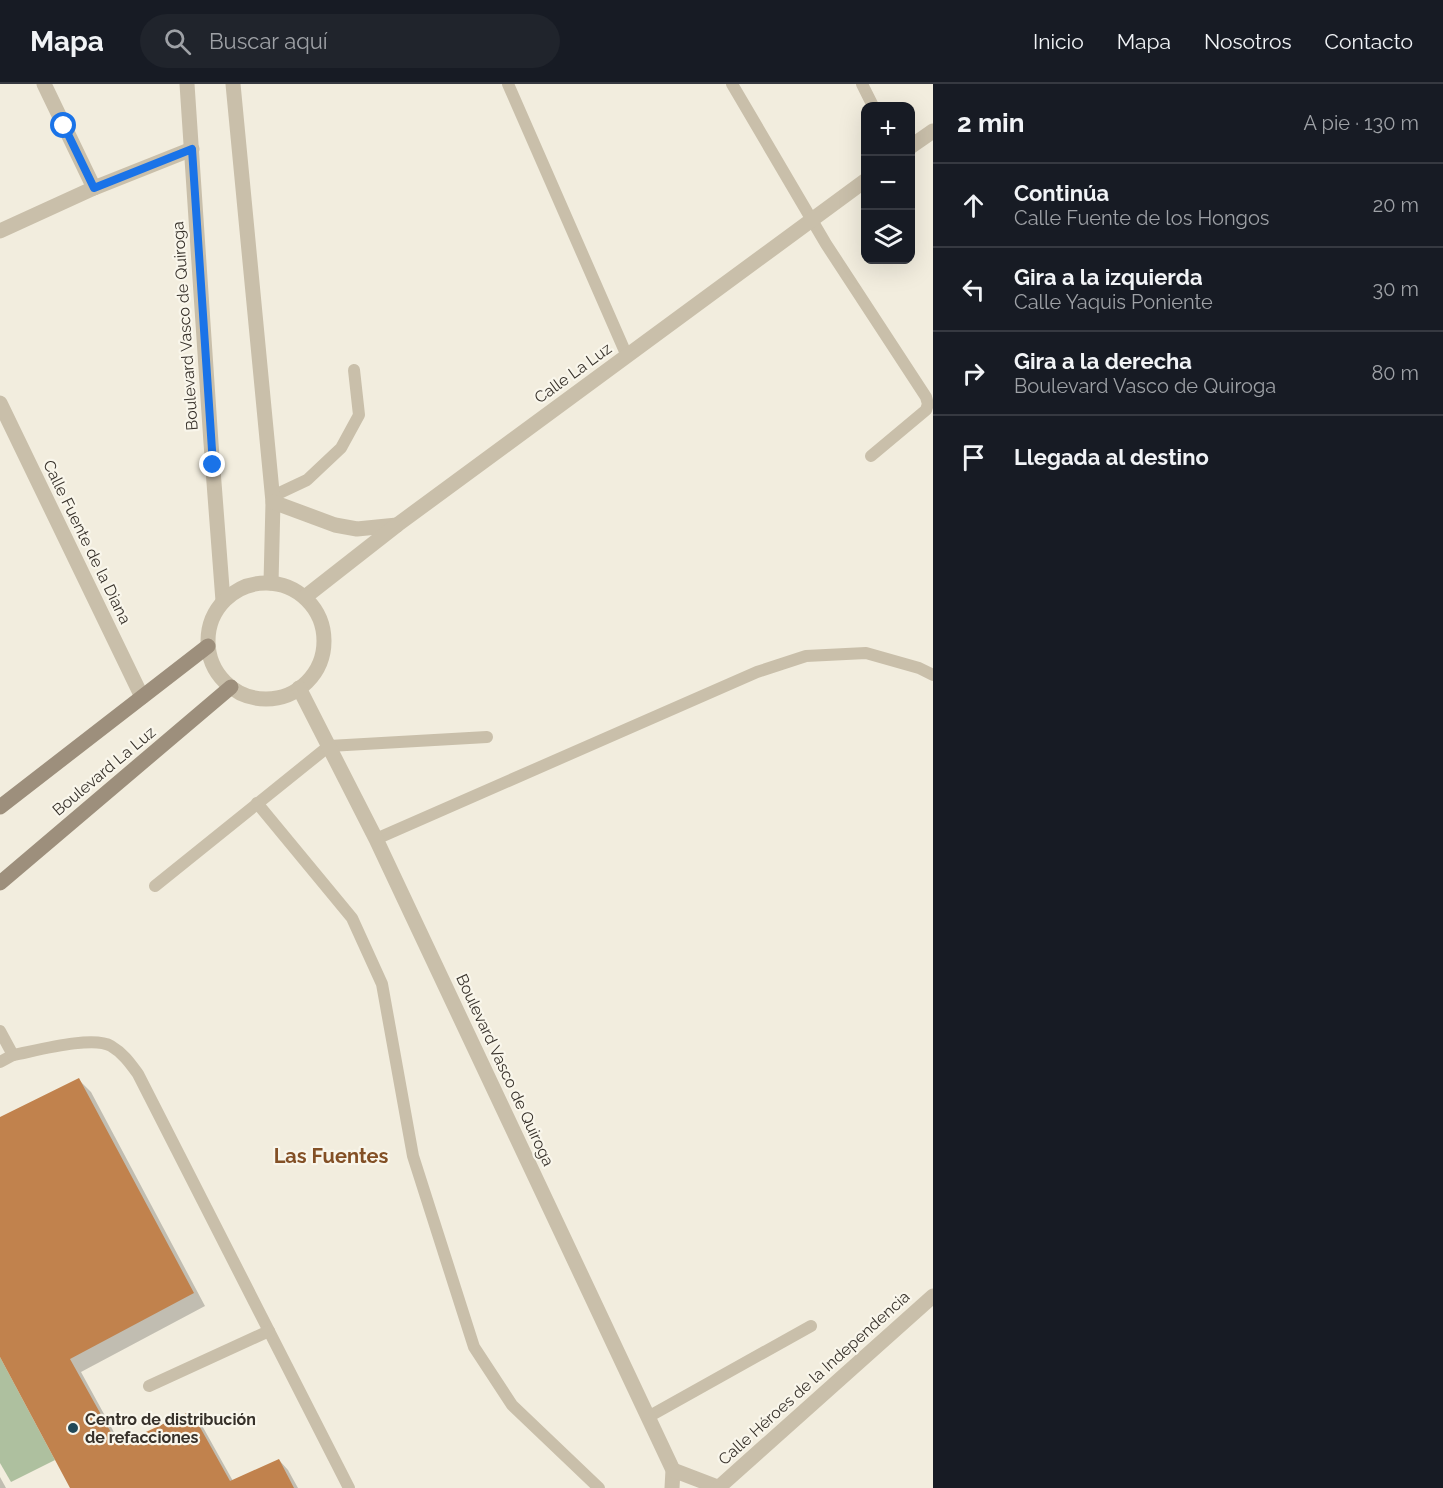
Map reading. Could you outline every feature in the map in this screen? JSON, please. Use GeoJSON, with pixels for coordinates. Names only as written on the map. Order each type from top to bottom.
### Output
{"type":"FeatureCollection","features":[{"type":"Feature","properties":{"kind":"main road","name":"Boulevard La Luz"},"geometry":{"type":"LineString","coordinates":[[0,807],[208,646]]}},
{"type":"Feature","properties":{"kind":"main road","name":"Boulevard La Luz"},"geometry":{"type":"LineString","coordinates":[[0,883],[231,687]]}},
{"type":"Feature","properties":{"kind":"street"},"geometry":{"type":"LineString","coordinates":[[44,84],[94,188]]}},
{"type":"Feature","properties":{"kind":"street","name":"Boulevard Vasco de Quiroga"},"geometry":{"type":"LineString","coordinates":[[188,84],[223,601]]}},
{"type":"Feature","properties":{"kind":"street"},"geometry":{"type":"LineString","coordinates":[[233,84],[273,499],[271,583]]}},
{"type":"Feature","properties":{"kind":"street"},"geometry":{"type":"LineString","coordinates":[[915,143],[933,130]]}},
{"type":"Feature","properties":{"kind":"street"},"geometry":{"type":"LineString","coordinates":[[0,231],[94,188],[192,149]]}},
{"type":"Feature","properties":{"kind":"street","name":"Calle La Luz"},"geometry":{"type":"LineString","coordinates":[[305,597],[397,525],[861,184]]}},
{"type":"Feature","properties":{"kind":"street","name":"Calle Fuente de la Diana"},"geometry":{"type":"LineString","coordinates":[[0,403],[142,697]]}},
{"type":"Feature","properties":{"kind":"street"},"geometry":{"type":"LineString","coordinates":[[273,499],[335,525],[357,528],[397,525]]}},
{"type":"Feature","properties":{"kind":"street"},"geometry":{"type":"LineString","coordinates":[[271,583],[289,587],[305,597],[318,614],[324,634],[322,654],[314,674],[299,688],[283,696],[265,699],[247,696],[231,687],[215,669],[208,646],[209,630],[214,615],[223,601],[253,584],[271,583]]}},
{"type":"Feature","properties":{"kind":"street","name":"Boulevard Vasco de Quiroga"},"geometry":{"type":"LineString","coordinates":[[299,688],[376,839],[673,1470],[672,1488]]}},
{"type":"Feature","properties":{"kind":"street","name":"Calle Héroes de la Independencia"},"geometry":{"type":"LineString","coordinates":[[719,1488],[933,1296]]}},
{"type":"Feature","properties":{"kind":"street"},"geometry":{"type":"LineString","coordinates":[[673,1470],[719,1488]]}},
{"type":"Feature","properties":{"kind":"lane"},"geometry":{"type":"LineString","coordinates":[[508,84],[627,356]]}},
{"type":"Feature","properties":{"kind":"lane"},"geometry":{"type":"LineString","coordinates":[[732,84],[811,220],[926,397],[928,404],[926,410],[872,456]]}},
{"type":"Feature","properties":{"kind":"lane"},"geometry":{"type":"LineString","coordinates":[[862,84],[871,102]]}},
{"type":"Feature","properties":{"kind":"lane"},"geometry":{"type":"LineString","coordinates":[[273,499],[307,480],[341,447],[359,415],[354,370]]}},
{"type":"Feature","properties":{"kind":"lane"},"geometry":{"type":"LineString","coordinates":[[376,839],[757,672],[806,656],[866,653],[919,668],[933,675]]}},
{"type":"Feature","properties":{"kind":"lane"},"geometry":{"type":"LineString","coordinates":[[154,886],[329,746],[487,737]]}},
{"type":"Feature","properties":{"kind":"lane"},"geometry":{"type":"LineString","coordinates":[[257,803],[352,918],[382,984],[413,1156],[474,1347],[512,1406],[599,1488]]}},
{"type":"Feature","properties":{"kind":"lane"},"geometry":{"type":"LineString","coordinates":[[0,1031],[13,1055]]}},
{"type":"Feature","properties":{"kind":"lane"},"geometry":{"type":"LineString","coordinates":[[0,1062],[13,1055],[92,1041],[109,1045],[124,1056],[138,1074],[349,1488]]}},
{"type":"Feature","properties":{"kind":"lane"},"geometry":{"type":"LineString","coordinates":[[648,1417],[811,1326]]}},
{"type":"Feature","properties":{"kind":"lane"},"geometry":{"type":"LineString","coordinates":[[149,1386],[269,1331]]}},
{"type":"Feature","properties":{"kind":"green space"},"geometry":{"type":"Polygon","coordinates":[[[0,1357],[55,1460],[11,1482],[0,1463],[0,1357]]]}},
{"type":"Feature","properties":{"kind":"building"},"geometry":{"type":"Polygon","coordinates":[[[79,1078],[194,1293],[70,1359],[118,1445],[191,1411],[230,1481],[279,1459],[294,1488],[70,1488],[0,1357],[0,1117],[79,1078]]]}},
{"type":"Feature","properties":{"kind":"place","name":"Centro de distribución de refacciones"},"geometry":{"type":"Point","coordinates":[73,1428]}},
{"type":"Feature","properties":{"kind":"district","name":"Las Fuentes"},"geometry":{"type":"Point","coordinates":[331,1156]}},
{"type":"Feature","properties":{"kind":"route"},"geometry":{"type":"LineString","coordinates":[[64,126],[94,188],[192,149],[213,465]]}}]}
